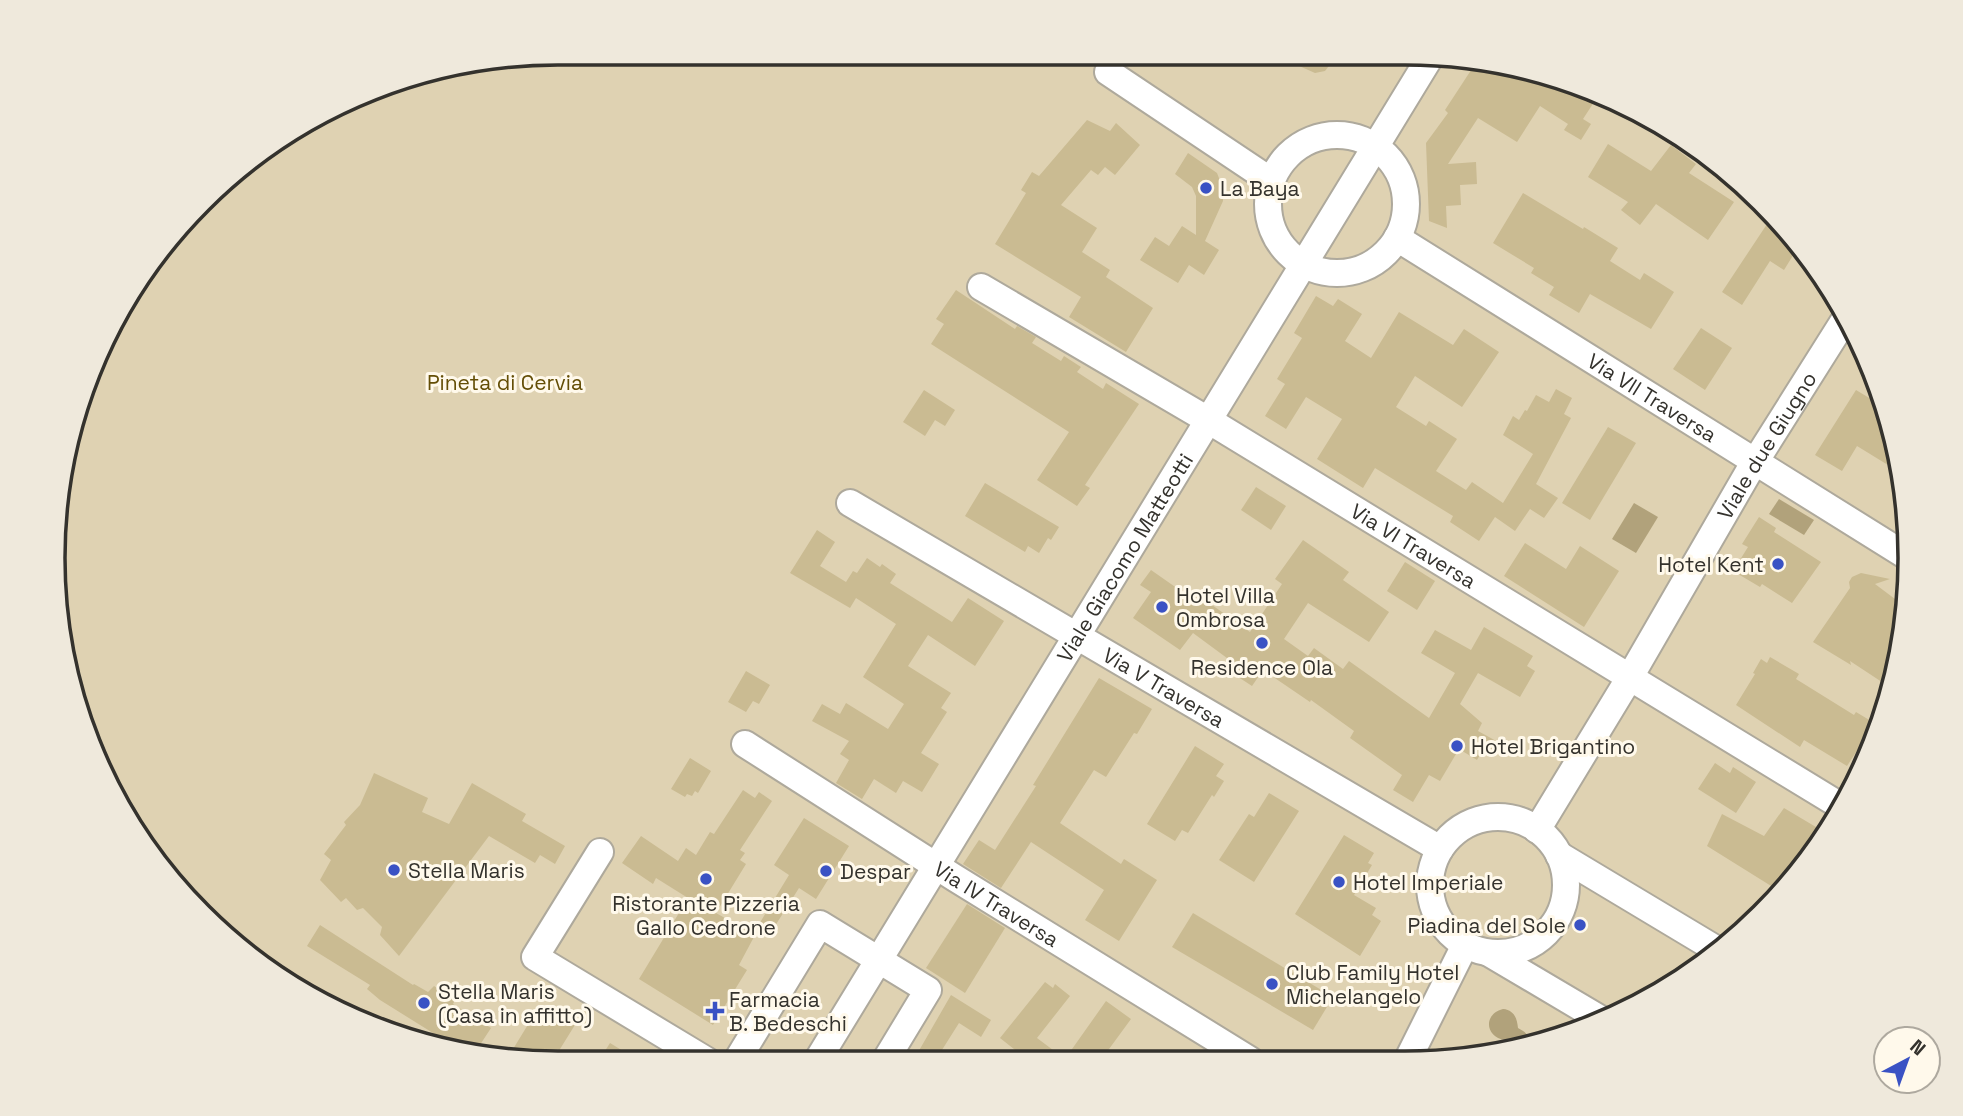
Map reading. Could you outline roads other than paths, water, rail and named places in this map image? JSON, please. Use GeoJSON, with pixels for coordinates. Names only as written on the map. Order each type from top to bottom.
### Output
{"type":"FeatureCollection","features":[{"type":"Feature","properties":{"kind":"street","name":"Viale Giacomo Matteotti"},"geometry":{"type":"LineString","coordinates":[[823,1051],[1425,66]]}},
{"type":"Feature","properties":{"kind":"street"},"geometry":{"type":"LineString","coordinates":[[1108,72],[1271,181]]}},
{"type":"Feature","properties":{"kind":"street"},"geometry":{"type":"LineString","coordinates":[[1335,135],[1355,137],[1374,146],[1390,160],[1401,178],[1405,198],[1404,219],[1397,239],[1376,261],[1362,268],[1332,273],[1303,264],[1279,242],[1272,228],[1268,196],[1271,181],[1281,163],[1296,148],[1314,139],[1335,135]]}},
{"type":"Feature","properties":{"kind":"street","name":"Via VII Traversa"},"geometry":{"type":"LineString","coordinates":[[1397,239],[1898,551]]}},
{"type":"Feature","properties":{"kind":"street","name":"Via VI Traversa"},"geometry":{"type":"LineString","coordinates":[[981,287],[1208,420],[1834,802]]}},
{"type":"Feature","properties":{"kind":"street","name":"Viale due Giugno"},"geometry":{"type":"LineString","coordinates":[[1537,830],[1756,462],[1840,327]]}},
{"type":"Feature","properties":{"kind":"street","name":"Via V Traversa"},"geometry":{"type":"LineString","coordinates":[[850,503],[1440,849]]}},
{"type":"Feature","properties":{"kind":"street","name":"Via IV Traversa"},"geometry":{"type":"LineString","coordinates":[[744,744],[1235,1051]]}},
{"type":"Feature","properties":{"kind":"street"},"geometry":{"type":"LineString","coordinates":[[1477,949],[1505,953],[1521,950],[1536,942],[1553,925],[1564,903],[1566,887],[1559,855],[1550,841],[1537,830],[1517,820],[1495,817],[1474,821],[1454,833],[1440,849],[1433,864],[1430,895],[1434,910],[1442,924],[1477,949],[1592,1015]]}},
{"type":"Feature","properties":{"kind":"street"},"geometry":{"type":"LineString","coordinates":[[600,852],[535,957],[691,1051]]}},
{"type":"Feature","properties":{"kind":"street"},"geometry":{"type":"LineString","coordinates":[[1559,855],[1710,945]]}},
{"type":"Feature","properties":{"kind":"street"},"geometry":{"type":"LineString","coordinates":[[743,1051],[820,924],[928,990],[891,1051]]}},
{"type":"Feature","properties":{"kind":"street"},"geometry":{"type":"LineString","coordinates":[[1413,1051],[1477,949]]}},
{"type":"Feature","properties":{"kind":"place","name":"La Baya"},"geometry":{"type":"Point","coordinates":[1206,188]}},
{"type":"Feature","properties":{"kind":"place","name":"Hotel Kent"},"geometry":{"type":"Point","coordinates":[1778,564]}},
{"type":"Feature","properties":{"kind":"place","name":"Hotel Villa Ombrosa"},"geometry":{"type":"Point","coordinates":[1162,607]}},
{"type":"Feature","properties":{"kind":"place","name":"Residence Ola"},"geometry":{"type":"Point","coordinates":[1262,643]}},
{"type":"Feature","properties":{"kind":"place","name":"Hotel Brigantino"},"geometry":{"type":"Point","coordinates":[1457,746]}},
{"type":"Feature","properties":{"kind":"place","name":"Stella Maris"},"geometry":{"type":"Point","coordinates":[394,870]}},
{"type":"Feature","properties":{"kind":"place","name":"Despar"},"geometry":{"type":"Point","coordinates":[826,871]}},
{"type":"Feature","properties":{"kind":"place","name":"Ristorante Pizzeria Gallo Cedrone"},"geometry":{"type":"Point","coordinates":[706,879]}},
{"type":"Feature","properties":{"kind":"place","name":"Hotel Imperiale"},"geometry":{"type":"Point","coordinates":[1339,882]}},
{"type":"Feature","properties":{"kind":"place","name":"Piadina del Sole"},"geometry":{"type":"Point","coordinates":[1580,925]}},
{"type":"Feature","properties":{"kind":"place","name":"Club Family Hotel Michelangelo"},"geometry":{"type":"Point","coordinates":[1272,984]}},
{"type":"Feature","properties":{"kind":"place","name":"Stella Maris (Casa in affitto)"},"geometry":{"type":"Point","coordinates":[424,1003]}},
{"type":"Feature","properties":{"kind":"place","name":"Farmacia B. Bedeschi"},"geometry":{"type":"Point","coordinates":[715,1011]}},
{"type":"Feature","properties":{"kind":"park label","name":"Pineta di Cervia"},"geometry":{"type":"Point","coordinates":[505,382]}}]}
